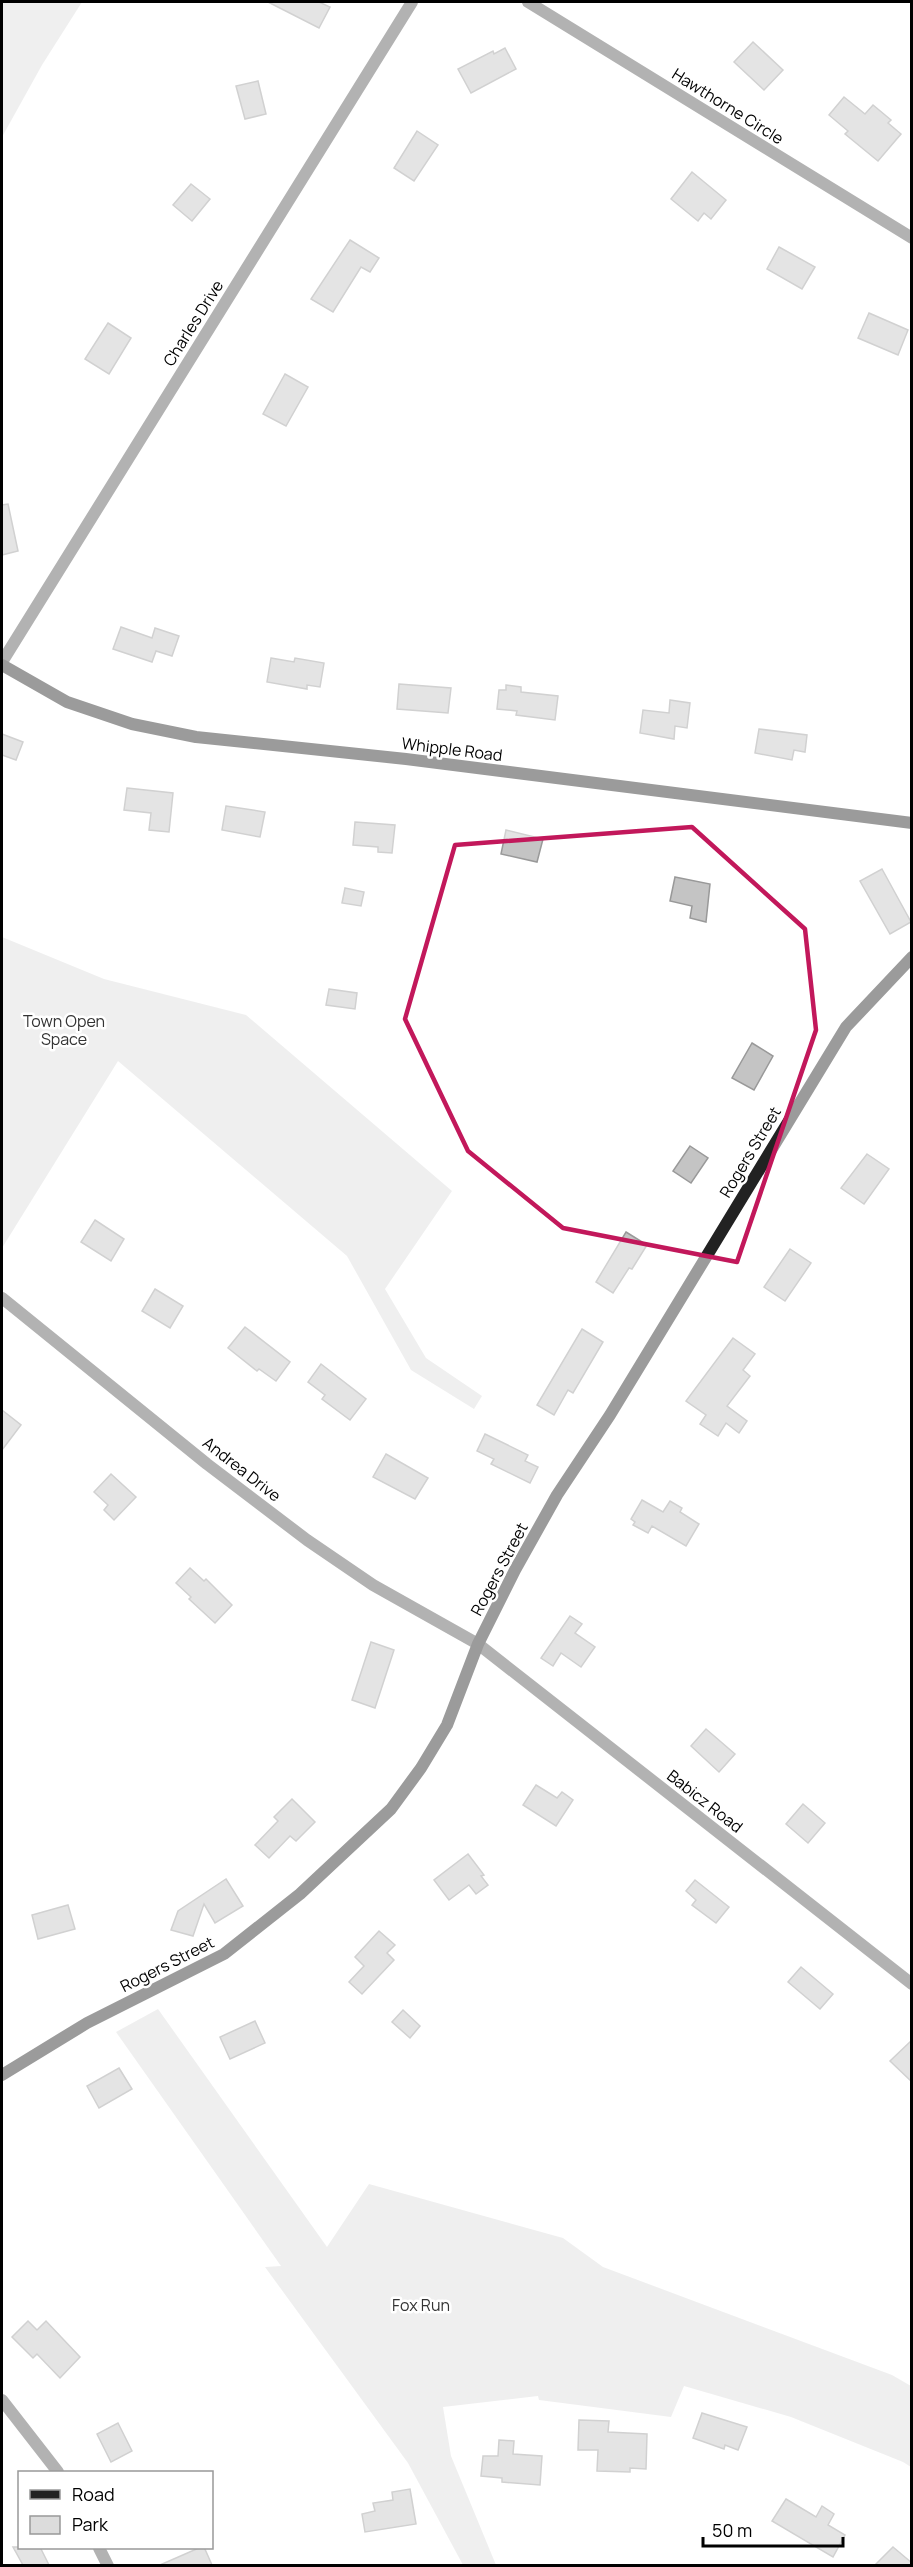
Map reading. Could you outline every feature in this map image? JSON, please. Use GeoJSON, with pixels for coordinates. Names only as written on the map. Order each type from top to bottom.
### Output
{"type":"FeatureCollection","features":[{"type":"Feature","properties":{"kind":"street","name":"Charles Drive"},"geometry":{"type":"LineString","coordinates":[[2,663],[412,2]]}},
{"type":"Feature","properties":{"kind":"street","name":"Hawthorne Circle"},"geometry":{"type":"LineString","coordinates":[[528,2],[912,238]]}},
{"type":"Feature","properties":{"kind":"street","name":"Whipple Road"},"geometry":{"type":"LineString","coordinates":[[2,663],[68,702],[132,724],[196,737],[406,759],[912,823]]}},
{"type":"Feature","properties":{"kind":"street","name":"Rogers Street"},"geometry":{"type":"LineString","coordinates":[[2,2075],[87,2023],[224,1954],[300,1894],[391,1809],[447,1725],[478,1644],[556,1495],[610,1415],[846,1027],[912,957]]}},
{"type":"Feature","properties":{"kind":"street","name":"Andrea Drive"},"geometry":{"type":"LineString","coordinates":[[2,1298],[207,1464],[307,1540],[373,1585],[478,1644]]}},
{"type":"Feature","properties":{"kind":"street","name":"Babicz Road"},"geometry":{"type":"LineString","coordinates":[[478,1644],[912,1984]]}},
{"type":"Feature","properties":{"kind":"street"},"geometry":{"type":"LineString","coordinates":[[2,2400],[57,2471]]}},
{"type":"Feature","properties":{"kind":"street"},"geometry":{"type":"LineString","coordinates":[[100,2549],[108,2565]]}},
{"type":"Feature","properties":{"kind":"highlighted area"},"geometry":{"type":"Polygon","coordinates":[[[692,827],[805,929],[816,1030],[737,1262],[563,1228],[468,1151],[405,1019],[455,845],[692,827]]]}},
{"type":"Feature","properties":{"kind":"green space"},"geometry":{"type":"Polygon","coordinates":[[[2,2],[82,2],[42,65],[2,137],[2,2]]]}},
{"type":"Feature","properties":{"kind":"green space","name":"Town Open Space"},"geometry":{"type":"Polygon","coordinates":[[[2,937],[104,979],[246,1015],[452,1191],[385,1289],[426,1358],[482,1396],[474,1409],[411,1370],[347,1256],[118,1061],[2,1248],[2,937]]]}},
{"type":"Feature","properties":{"kind":"green space","name":"Fox Run"},"geometry":{"type":"Polygon","coordinates":[[[158,2009],[327,2247],[369,2184],[563,2238],[603,2267],[892,2375],[911,2386],[911,2467],[791,2417],[684,2386],[671,2417],[539,2400],[538,2396],[443,2407],[451,2456],[496,2565],[463,2565],[408,2463],[265,2267],[281,2266],[116,2032],[158,2009]]]}},
{"type":"Feature","properties":{"kind":"building"},"geometry":{"type":"Polygon","coordinates":[[[268,2],[319,2],[330,7],[319,28],[268,2]]]}},
{"type":"Feature","properties":{"kind":"building"},"geometry":{"type":"Polygon","coordinates":[[[753,42],[783,70],[764,90],[734,62],[753,42]]]}},
{"type":"Feature","properties":{"kind":"building"},"geometry":{"type":"Polygon","coordinates":[[[505,48],[516,69],[471,93],[458,69],[493,51],[494,54],[505,48]]]}},
{"type":"Feature","properties":{"kind":"building"},"geometry":{"type":"Polygon","coordinates":[[[258,81],[266,114],[245,119],[236,86],[258,81]]]}},
{"type":"Feature","properties":{"kind":"building"},"geometry":{"type":"Polygon","coordinates":[[[844,97],[865,114],[873,105],[891,120],[888,123],[901,134],[878,161],[845,134],[848,131],[829,115],[844,97]]]}},
{"type":"Feature","properties":{"kind":"building"},"geometry":{"type":"Polygon","coordinates":[[[417,131],[438,145],[414,181],[394,168],[417,131]]]}},
{"type":"Feature","properties":{"kind":"building"},"geometry":{"type":"Polygon","coordinates":[[[692,172],[726,200],[711,219],[704,213],[698,221],[671,199],[692,172]]]}},
{"type":"Feature","properties":{"kind":"building"},"geometry":{"type":"Polygon","coordinates":[[[191,184],[210,199],[192,221],[173,205],[191,184]]]}},
{"type":"Feature","properties":{"kind":"building"},"geometry":{"type":"Polygon","coordinates":[[[350,240],[379,258],[370,272],[361,267],[333,312],[311,299],[350,240]]]}},
{"type":"Feature","properties":{"kind":"building"},"geometry":{"type":"Polygon","coordinates":[[[779,247],[815,267],[802,289],[767,269],[779,247]]]}},
{"type":"Feature","properties":{"kind":"building"},"geometry":{"type":"Polygon","coordinates":[[[869,313],[908,330],[898,355],[858,338],[869,313]]]}},
{"type":"Feature","properties":{"kind":"building"},"geometry":{"type":"Polygon","coordinates":[[[108,323],[131,338],[109,374],[85,359],[108,323]]]}},
{"type":"Feature","properties":{"kind":"building"},"geometry":{"type":"Polygon","coordinates":[[[285,374],[308,387],[286,426],[263,414],[285,374]]]}},
{"type":"Feature","properties":{"kind":"building"},"geometry":{"type":"Polygon","coordinates":[[[8,504],[18,551],[2,555],[2,505],[8,504]]]}},
{"type":"Feature","properties":{"kind":"building"},"geometry":{"type":"Polygon","coordinates":[[[121,627],[152,638],[155,628],[179,636],[172,656],[156,651],[152,662],[113,649],[121,627]]]}},
{"type":"Feature","properties":{"kind":"building"},"geometry":{"type":"Polygon","coordinates":[[[271,658],[294,662],[295,658],[324,663],[320,687],[307,685],[307,689],[267,682],[271,658]]]}},
{"type":"Feature","properties":{"kind":"building"},"geometry":{"type":"Polygon","coordinates":[[[399,684],[451,688],[448,713],[397,709],[399,684]]]}},
{"type":"Feature","properties":{"kind":"building"},"geometry":{"type":"Polygon","coordinates":[[[506,685],[521,687],[521,692],[558,696],[555,720],[516,715],[517,711],[497,709],[499,690],[506,690],[506,685]]]}},
{"type":"Feature","properties":{"kind":"building"},"geometry":{"type":"Polygon","coordinates":[[[670,700],[690,703],[687,728],[675,726],[674,739],[640,733],[643,710],[669,713],[670,700]]]}},
{"type":"Feature","properties":{"kind":"building"},"geometry":{"type":"Polygon","coordinates":[[[759,729],[807,735],[805,752],[794,750],[792,760],[755,753],[759,729]]]}},
{"type":"Feature","properties":{"kind":"building"},"geometry":{"type":"Polygon","coordinates":[[[2,734],[23,742],[16,760],[2,755],[2,734]]]}},
{"type":"Feature","properties":{"kind":"building"},"geometry":{"type":"Polygon","coordinates":[[[127,788],[173,793],[169,832],[149,830],[151,813],[124,810],[127,788]]]}},
{"type":"Feature","properties":{"kind":"building"},"geometry":{"type":"Polygon","coordinates":[[[226,806],[265,812],[260,837],[222,830],[226,806]]]}},
{"type":"Feature","properties":{"kind":"building"},"geometry":{"type":"Polygon","coordinates":[[[355,822],[395,825],[392,853],[378,852],[378,847],[353,845],[355,822]]]}},
{"type":"Feature","properties":{"kind":"building"},"geometry":{"type":"Polygon","coordinates":[[[506,830],[543,839],[537,862],[501,854],[506,830]]]}},
{"type":"Feature","properties":{"kind":"building"},"geometry":{"type":"Polygon","coordinates":[[[882,869],[911,922],[890,934],[860,881],[882,869]]]}},
{"type":"Feature","properties":{"kind":"building"},"geometry":{"type":"Polygon","coordinates":[[[675,877],[710,884],[706,922],[690,918],[692,906],[670,901],[675,877]]]}},
{"type":"Feature","properties":{"kind":"building"},"geometry":{"type":"Polygon","coordinates":[[[345,888],[364,892],[361,906],[342,903],[345,888]]]}},
{"type":"Feature","properties":{"kind":"building"},"geometry":{"type":"Polygon","coordinates":[[[329,989],[357,993],[355,1009],[326,1005],[329,989]]]}},
{"type":"Feature","properties":{"kind":"building"},"geometry":{"type":"Polygon","coordinates":[[[752,1043],[773,1056],[754,1090],[732,1078],[752,1043]]]}},
{"type":"Feature","properties":{"kind":"building"},"geometry":{"type":"Polygon","coordinates":[[[690,1146],[708,1158],[691,1183],[673,1171],[690,1146]]]}},
{"type":"Feature","properties":{"kind":"building"},"geometry":{"type":"Polygon","coordinates":[[[867,1154],[889,1169],[864,1204],[841,1188],[867,1154]]]}},
{"type":"Feature","properties":{"kind":"building"},"geometry":{"type":"Polygon","coordinates":[[[95,1220],[124,1239],[111,1261],[81,1242],[95,1220]]]}},
{"type":"Feature","properties":{"kind":"building"},"geometry":{"type":"Polygon","coordinates":[[[626,1232],[647,1245],[613,1293],[596,1282],[626,1232]]]}},
{"type":"Feature","properties":{"kind":"building"},"geometry":{"type":"Polygon","coordinates":[[[790,1249],[811,1263],[785,1301],[764,1287],[790,1249]]]}},
{"type":"Feature","properties":{"kind":"building"},"geometry":{"type":"Polygon","coordinates":[[[155,1289],[183,1306],[170,1328],[142,1311],[155,1289]]]}},
{"type":"Feature","properties":{"kind":"building"},"geometry":{"type":"Polygon","coordinates":[[[245,1327],[290,1362],[276,1381],[259,1369],[257,1371],[228,1348],[245,1327]]]}},
{"type":"Feature","properties":{"kind":"building"},"geometry":{"type":"Polygon","coordinates":[[[582,1329],[603,1342],[573,1393],[568,1390],[554,1415],[537,1405],[582,1329]]]}},
{"type":"Feature","properties":{"kind":"building"},"geometry":{"type":"Polygon","coordinates":[[[733,1338],[755,1354],[743,1370],[750,1376],[727,1406],[747,1421],[739,1433],[726,1423],[718,1436],[700,1424],[706,1415],[686,1401],[733,1338]]]}},
{"type":"Feature","properties":{"kind":"building"},"geometry":{"type":"Polygon","coordinates":[[[321,1364],[366,1399],[350,1420],[322,1399],[325,1395],[308,1382],[321,1364]]]}},
{"type":"Feature","properties":{"kind":"building"},"geometry":{"type":"Polygon","coordinates":[[[2,1410],[21,1425],[2,1450],[2,1410]]]}},
{"type":"Feature","properties":{"kind":"building"},"geometry":{"type":"Polygon","coordinates":[[[485,1434],[528,1455],[525,1461],[538,1467],[530,1483],[491,1464],[494,1459],[477,1451],[485,1434]]]}},
{"type":"Feature","properties":{"kind":"building"},"geometry":{"type":"Polygon","coordinates":[[[386,1454],[428,1478],[415,1499],[373,1477],[386,1454]]]}},
{"type":"Feature","properties":{"kind":"building"},"geometry":{"type":"Polygon","coordinates":[[[111,1474],[136,1497],[114,1520],[104,1510],[108,1505],[94,1492],[111,1474]]]}},
{"type":"Feature","properties":{"kind":"building"},"geometry":{"type":"Polygon","coordinates":[[[642,1500],[663,1512],[670,1501],[682,1508],[680,1512],[699,1524],[686,1546],[652,1526],[648,1533],[633,1525],[635,1522],[631,1519],[642,1500]]]}},
{"type":"Feature","properties":{"kind":"building"},"geometry":{"type":"Polygon","coordinates":[[[190,1568],[204,1581],[206,1579],[232,1605],[215,1623],[189,1599],[191,1597],[176,1583],[190,1568]]]}},
{"type":"Feature","properties":{"kind":"building"},"geometry":{"type":"Polygon","coordinates":[[[570,1616],[582,1624],[575,1633],[595,1647],[581,1667],[561,1653],[553,1666],[541,1658],[570,1616]]]}},
{"type":"Feature","properties":{"kind":"building"},"geometry":{"type":"Polygon","coordinates":[[[371,1642],[394,1650],[375,1708],[352,1700],[371,1642]]]}},
{"type":"Feature","properties":{"kind":"building"},"geometry":{"type":"Polygon","coordinates":[[[706,1729],[735,1754],[719,1772],[691,1746],[706,1729]]]}},
{"type":"Feature","properties":{"kind":"building"},"geometry":{"type":"Polygon","coordinates":[[[536,1785],[557,1798],[562,1792],[573,1800],[556,1826],[523,1805],[536,1785]]]}},
{"type":"Feature","properties":{"kind":"building"},"geometry":{"type":"Polygon","coordinates":[[[292,1799],[315,1822],[296,1841],[290,1836],[269,1858],[255,1845],[278,1821],[274,1817],[292,1799]]]}},
{"type":"Feature","properties":{"kind":"building"},"geometry":{"type":"Polygon","coordinates":[[[803,1804],[825,1823],[808,1843],[786,1824],[803,1804]]]}},
{"type":"Feature","properties":{"kind":"building"},"geometry":{"type":"Polygon","coordinates":[[[468,1854],[484,1875],[481,1876],[488,1885],[476,1894],[469,1885],[449,1900],[434,1880],[468,1854]]]}},
{"type":"Feature","properties":{"kind":"building"},"geometry":{"type":"Polygon","coordinates":[[[226,1879],[243,1906],[215,1923],[204,1904],[193,1936],[171,1930],[178,1911],[226,1879]]]}},
{"type":"Feature","properties":{"kind":"building"},"geometry":{"type":"Polygon","coordinates":[[[695,1880],[729,1907],[716,1923],[692,1905],[696,1900],[686,1891],[695,1880]]]}},
{"type":"Feature","properties":{"kind":"building"},"geometry":{"type":"Polygon","coordinates":[[[68,1905],[75,1929],[38,1939],[32,1915],[68,1905]]]}},
{"type":"Feature","properties":{"kind":"building"},"geometry":{"type":"Polygon","coordinates":[[[379,1931],[395,1945],[387,1953],[394,1960],[362,1994],[349,1982],[364,1966],[355,1957],[379,1931]]]}},
{"type":"Feature","properties":{"kind":"building"},"geometry":{"type":"Polygon","coordinates":[[[801,1967],[833,1994],[820,2009],[788,1982],[801,1967]]]}},
{"type":"Feature","properties":{"kind":"building"},"geometry":{"type":"Polygon","coordinates":[[[403,2010],[420,2026],[410,2038],[392,2022],[403,2010]]]}},
{"type":"Feature","properties":{"kind":"building"},"geometry":{"type":"Polygon","coordinates":[[[255,2021],[265,2043],[230,2059],[220,2037],[255,2021]]]}},
{"type":"Feature","properties":{"kind":"building"},"geometry":{"type":"Polygon","coordinates":[[[912,2040],[912,2082],[890,2061],[912,2040]]]}},
{"type":"Feature","properties":{"kind":"building"},"geometry":{"type":"Polygon","coordinates":[[[119,2068],[132,2089],[99,2108],[87,2086],[119,2068]]]}},
{"type":"Feature","properties":{"kind":"building"},"geometry":{"type":"Polygon","coordinates":[[[28,2321],[37,2330],[46,2321],[80,2357],[60,2378],[37,2354],[33,2358],[12,2337],[28,2321]]]}},
{"type":"Feature","properties":{"kind":"building"},"geometry":{"type":"Polygon","coordinates":[[[702,2413],[747,2427],[738,2450],[725,2445],[724,2449],[693,2438],[702,2413]]]}},
{"type":"Feature","properties":{"kind":"building"},"geometry":{"type":"Polygon","coordinates":[[[579,2420],[609,2421],[608,2432],[647,2434],[646,2469],[630,2468],[630,2472],[597,2471],[598,2450],[578,2450],[579,2420]]]}},
{"type":"Feature","properties":{"kind":"building"},"geometry":{"type":"Polygon","coordinates":[[[118,2423],[132,2451],[111,2462],[97,2434],[118,2423]]]}},
{"type":"Feature","properties":{"kind":"building"},"geometry":{"type":"Polygon","coordinates":[[[499,2440],[514,2441],[513,2454],[542,2456],[540,2485],[502,2482],[502,2478],[481,2476],[483,2456],[498,2456],[499,2440]]]}},
{"type":"Feature","properties":{"kind":"building"},"geometry":{"type":"Polygon","coordinates":[[[410,2489],[416,2524],[365,2532],[362,2514],[375,2511],[373,2503],[393,2500],[392,2492],[410,2489]]]}},
{"type":"Feature","properties":{"kind":"building"},"geometry":{"type":"Polygon","coordinates":[[[786,2499],[816,2517],[822,2506],[834,2514],[828,2525],[845,2535],[833,2557],[772,2521],[786,2499]]]}},
{"type":"Feature","properties":{"kind":"building"},"geometry":{"type":"Polygon","coordinates":[[[13,2547],[41,2549],[49,2565],[23,2565],[13,2547]]]}},
{"type":"Feature","properties":{"kind":"building"},"geometry":{"type":"Polygon","coordinates":[[[893,2547],[912,2563],[912,2565],[875,2565],[893,2547]]]}},
{"type":"Feature","properties":{"kind":"building"},"geometry":{"type":"Polygon","coordinates":[[[196,2549],[205,2549],[212,2565],[160,2565],[196,2549]]]}}]}
